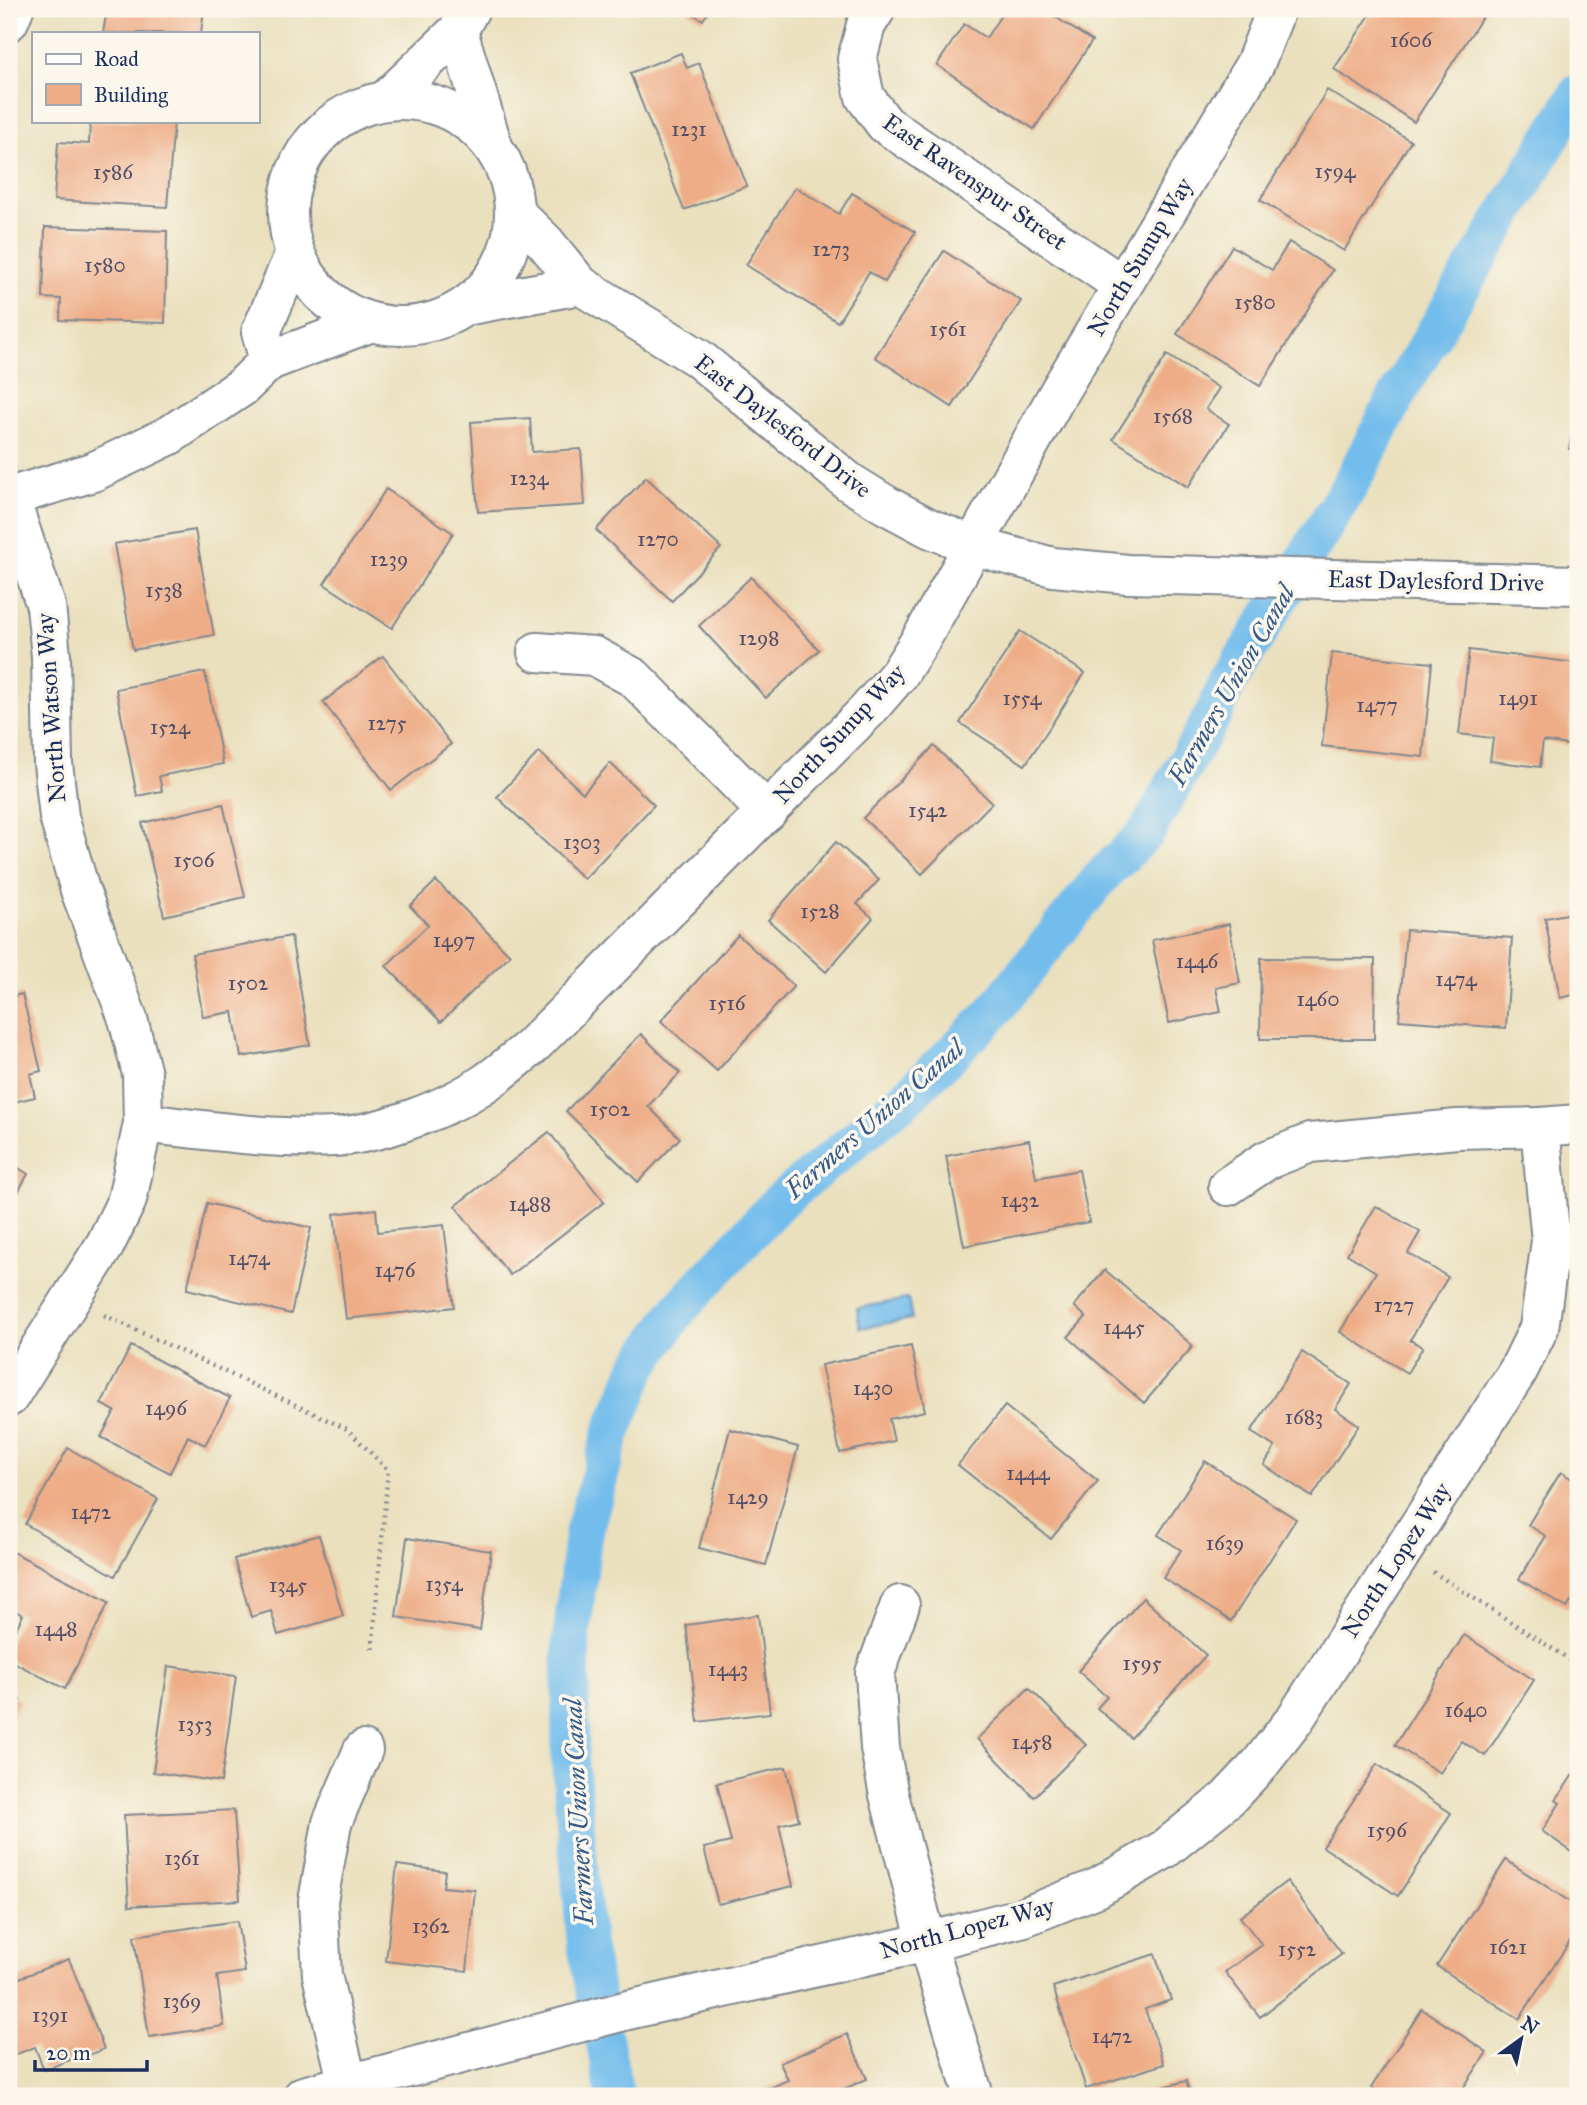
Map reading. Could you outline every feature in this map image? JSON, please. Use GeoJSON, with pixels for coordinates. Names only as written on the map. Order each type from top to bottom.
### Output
{"type":"FeatureCollection","features":[{"type":"Feature","properties":{"kind":"street"},"geometry":{"type":"LineString","coordinates":[[9,21],[14,9]]}},
{"type":"Feature","properties":{"kind":"street","name":"East Ravenspur Street"},"geometry":{"type":"LineString","coordinates":[[876,9],[866,25],[857,59],[865,97],[885,124],[1122,285]]}},
{"type":"Feature","properties":{"kind":"street","name":"North Sunup Way"},"geometry":{"type":"LineString","coordinates":[[144,1123],[260,1136],[337,1137],[393,1125],[440,1108],[486,1082],[530,1048],[867,711],[899,674],[923,636],[1060,390],[1255,64],[1275,9]]}},
{"type":"Feature","properties":{"kind":"street"},"geometry":{"type":"LineString","coordinates":[[386,100],[464,20]]}},
{"type":"Feature","properties":{"kind":"street"},"geometry":{"type":"LineString","coordinates":[[464,20],[492,143],[510,178],[515,213],[510,248],[494,280],[470,304],[438,321],[404,327],[369,323],[338,308],[312,285],[295,255],[287,221],[289,187],[302,155],[324,128],[353,109],[386,100],[425,101],[462,117],[492,143]]}},
{"type":"Feature","properties":{"kind":"street","name":"East Daylesford Drive"},"geometry":{"type":"LineString","coordinates":[[515,213],[545,242],[580,285],[698,358],[849,482],[929,528],[974,546],[1053,567],[1128,575],[1578,585]]}},
{"type":"Feature","properties":{"kind":"street"},"geometry":{"type":"LineString","coordinates":[[269,362],[261,331],[295,255]]}},
{"type":"Feature","properties":{"kind":"street"},"geometry":{"type":"LineString","coordinates":[[470,304],[580,285]]}},
{"type":"Feature","properties":{"kind":"street"},"geometry":{"type":"LineString","coordinates":[[9,496],[93,472],[170,435],[242,387],[269,362],[369,323]]}},
{"type":"Feature","properties":{"kind":"street","name":"North Watson Way"},"geometry":{"type":"LineString","coordinates":[[9,496],[46,606],[51,656],[53,763],[59,817],[80,890],[128,1018],[142,1074],[144,1123],[127,1200],[104,1245],[9,1397]]}},
{"type":"Feature","properties":{"kind":"street"},"geometry":{"type":"LineString","coordinates":[[537,652],[594,656],[634,678],[767,812]]}},
{"type":"Feature","properties":{"kind":"street"},"geometry":{"type":"LineString","coordinates":[[1228,1186],[1268,1160],[1310,1143],[1457,1129],[1578,1124]]}},
{"type":"Feature","properties":{"kind":"street","name":"North Lopez Way"},"geometry":{"type":"LineString","coordinates":[[303,2096],[628,2010],[927,1942],[1024,1917],[1097,1888],[1165,1849],[1228,1798],[1260,1764],[1288,1728],[1518,1371],[1539,1328],[1551,1241],[1541,1127]]}},
{"type":"Feature","properties":{"kind":"street"},"geometry":{"type":"LineString","coordinates":[[900,1605],[875,1673],[880,1748],[889,1795],[927,1942],[974,2096]]}},
{"type":"Feature","properties":{"kind":"street"},"geometry":{"type":"LineString","coordinates":[[348,2085],[322,1975],[318,1901],[332,1823],[363,1750]]}},
{"type":"Feature","properties":{"kind":"path"},"geometry":{"type":"LineString","coordinates":[[100,1313],[347,1429],[387,1470],[372,1652]]}},
{"type":"Feature","properties":{"kind":"path"},"geometry":{"type":"LineString","coordinates":[[1430,1569],[1578,1665]]}},
{"type":"Feature","properties":{"kind":"water"},"geometry":{"type":"Polygon","coordinates":[[[908,1299],[912,1319],[860,1328],[857,1308],[908,1299]]]}},
{"type":"Feature","properties":{"kind":"building"},"geometry":{"type":"Polygon","coordinates":[[[107,9],[204,9],[201,32],[103,32],[107,9]]]}},
{"type":"Feature","properties":{"kind":"building"},"geometry":{"type":"Polygon","coordinates":[[[684,9],[710,9],[703,20],[684,9]]]}},
{"type":"Feature","properties":{"kind":"building"},"geometry":{"type":"Polygon","coordinates":[[[1005,9],[1043,9],[1092,41],[1034,129],[937,65],[964,24],[986,38],[1005,9]]]}},
{"type":"Feature","properties":{"kind":"building"},"geometry":{"type":"Polygon","coordinates":[[[1374,9],[1487,10],[1414,122],[1334,69],[1374,9]]]}},
{"type":"Feature","properties":{"kind":"building"},"geometry":{"type":"Polygon","coordinates":[[[681,53],[687,68],[699,63],[747,186],[684,210],[630,73],[681,53]]]}},
{"type":"Feature","properties":{"kind":"building"},"geometry":{"type":"Polygon","coordinates":[[[1327,90],[1411,141],[1344,251],[1260,200],[1327,90]]]}},
{"type":"Feature","properties":{"kind":"building"},"geometry":{"type":"Polygon","coordinates":[[[90,122],[174,122],[167,207],[54,200],[58,142],[89,144],[90,122]]]}},
{"type":"Feature","properties":{"kind":"building"},"geometry":{"type":"Polygon","coordinates":[[[795,187],[839,214],[852,193],[915,232],[885,282],[869,272],[838,322],[746,265],[795,187]]]}},
{"type":"Feature","properties":{"kind":"building"},"geometry":{"type":"Polygon","coordinates":[[[45,227],[167,231],[165,323],[60,320],[61,299],[43,298],[45,227]]]}},
{"type":"Feature","properties":{"kind":"building"},"geometry":{"type":"Polygon","coordinates":[[[1289,242],[1333,270],[1260,386],[1177,334],[1232,246],[1272,270],[1289,242]]]}},
{"type":"Feature","properties":{"kind":"building"},"geometry":{"type":"Polygon","coordinates":[[[944,251],[1021,301],[952,407],[875,357],[944,251]]]}},
{"type":"Feature","properties":{"kind":"building"},"geometry":{"type":"Polygon","coordinates":[[[1167,355],[1219,388],[1206,409],[1229,424],[1188,487],[1113,439],[1167,355]]]}},
{"type":"Feature","properties":{"kind":"building"},"geometry":{"type":"Polygon","coordinates":[[[1578,413],[1578,451],[1569,449],[1578,413]]]}},
{"type":"Feature","properties":{"kind":"building"},"geometry":{"type":"Polygon","coordinates":[[[530,418],[532,452],[581,449],[585,505],[478,512],[471,422],[530,418]]]}},
{"type":"Feature","properties":{"kind":"building"},"geometry":{"type":"Polygon","coordinates":[[[646,477],[721,548],[672,601],[596,530],[646,477]]]}},
{"type":"Feature","properties":{"kind":"building"},"geometry":{"type":"Polygon","coordinates":[[[386,489],[453,533],[392,628],[324,584],[386,489]]]}},
{"type":"Feature","properties":{"kind":"building"},"geometry":{"type":"Polygon","coordinates":[[[195,530],[214,635],[133,650],[114,544],[195,530]]]}},
{"type":"Feature","properties":{"kind":"building"},"geometry":{"type":"Polygon","coordinates":[[[751,577],[819,650],[766,698],[699,626],[751,577]]]}},
{"type":"Feature","properties":{"kind":"building"},"geometry":{"type":"Polygon","coordinates":[[[1020,631],[1085,673],[1025,765],[960,723],[1020,631]]]}},
{"type":"Feature","properties":{"kind":"building"},"geometry":{"type":"Polygon","coordinates":[[[1469,650],[1578,663],[1568,745],[1543,741],[1540,767],[1490,761],[1493,738],[1459,734],[1469,650]]]}},
{"type":"Feature","properties":{"kind":"building"},"geometry":{"type":"Polygon","coordinates":[[[1332,653],[1432,663],[1423,757],[1322,746],[1332,653]]]}},
{"type":"Feature","properties":{"kind":"building"},"geometry":{"type":"Polygon","coordinates":[[[383,656],[451,744],[391,790],[323,702],[383,656]]]}},
{"type":"Feature","properties":{"kind":"building"},"geometry":{"type":"Polygon","coordinates":[[[205,672],[223,764],[159,776],[162,791],[137,796],[116,689],[205,672]]]}},
{"type":"Feature","properties":{"kind":"building"},"geometry":{"type":"Polygon","coordinates":[[[934,746],[992,803],[922,874],[863,818],[934,746]]]}},
{"type":"Feature","properties":{"kind":"building"},"geometry":{"type":"Polygon","coordinates":[[[539,752],[583,793],[610,763],[654,805],[584,879],[497,797],[539,752]]]}},
{"type":"Feature","properties":{"kind":"building"},"geometry":{"type":"Polygon","coordinates":[[[223,804],[245,897],[164,916],[142,823],[223,804]]]}},
{"type":"Feature","properties":{"kind":"building"},"geometry":{"type":"Polygon","coordinates":[[[836,842],[879,880],[857,904],[873,918],[826,972],[768,920],[836,842]]]}},
{"type":"Feature","properties":{"kind":"building"},"geometry":{"type":"Polygon","coordinates":[[[436,881],[510,955],[441,1022],[386,966],[428,925],[410,906],[436,881]]]}},
{"type":"Feature","properties":{"kind":"building"},"geometry":{"type":"Polygon","coordinates":[[[1578,912],[1578,994],[1560,998],[1545,918],[1578,912]]]}},
{"type":"Feature","properties":{"kind":"building"},"geometry":{"type":"Polygon","coordinates":[[[1229,924],[1240,983],[1216,988],[1221,1012],[1169,1023],[1152,940],[1229,924]]]}},
{"type":"Feature","properties":{"kind":"building"},"geometry":{"type":"Polygon","coordinates":[[[1406,930],[1512,938],[1506,1028],[1399,1020],[1406,930]]]}},
{"type":"Feature","properties":{"kind":"building"},"geometry":{"type":"Polygon","coordinates":[[[738,935],[794,986],[717,1071],[661,1021],[738,935]]]}},
{"type":"Feature","properties":{"kind":"building"},"geometry":{"type":"Polygon","coordinates":[[[291,936],[310,1045],[241,1057],[233,1012],[203,1017],[192,954],[291,936]]]}},
{"type":"Feature","properties":{"kind":"building"},"geometry":{"type":"Polygon","coordinates":[[[1261,958],[1375,959],[1374,1039],[1260,1039],[1261,958]]]}},
{"type":"Feature","properties":{"kind":"building"},"geometry":{"type":"Polygon","coordinates":[[[22,994],[41,1071],[30,1074],[35,1097],[9,1103],[9,997],[22,994]]]}},
{"type":"Feature","properties":{"kind":"building"},"geometry":{"type":"Polygon","coordinates":[[[641,1034],[680,1073],[648,1106],[680,1138],[638,1182],[566,1111],[641,1034]]]}},
{"type":"Feature","properties":{"kind":"building"},"geometry":{"type":"Polygon","coordinates":[[[549,1132],[604,1202],[510,1275],[455,1206],[549,1132]]]}},
{"type":"Feature","properties":{"kind":"building"},"geometry":{"type":"Polygon","coordinates":[[[1029,1140],[1036,1178],[1079,1170],[1089,1222],[964,1246],[946,1156],[1029,1140]]]}},
{"type":"Feature","properties":{"kind":"building"},"geometry":{"type":"Polygon","coordinates":[[[9,1162],[28,1174],[9,1208],[9,1162]]]}},
{"type":"Feature","properties":{"kind":"building"},"geometry":{"type":"Polygon","coordinates":[[[207,1203],[311,1228],[291,1314],[187,1289],[207,1203]]]}},
{"type":"Feature","properties":{"kind":"building"},"geometry":{"type":"Polygon","coordinates":[[[1376,1206],[1420,1232],[1408,1253],[1448,1277],[1410,1340],[1423,1347],[1407,1373],[1340,1332],[1376,1272],[1347,1254],[1376,1206]]]}},
{"type":"Feature","properties":{"kind":"building"},"geometry":{"type":"Polygon","coordinates":[[[376,1209],[378,1232],[444,1225],[454,1307],[346,1319],[334,1214],[376,1209]]]}},
{"type":"Feature","properties":{"kind":"building"},"geometry":{"type":"Polygon","coordinates":[[[1105,1270],[1193,1346],[1144,1403],[1068,1337],[1086,1317],[1074,1306],[1105,1270]]]}},
{"type":"Feature","properties":{"kind":"building"},"geometry":{"type":"Polygon","coordinates":[[[131,1346],[230,1398],[205,1445],[188,1436],[170,1473],[101,1437],[115,1411],[101,1404],[131,1346]]]}},
{"type":"Feature","properties":{"kind":"building"},"geometry":{"type":"Polygon","coordinates":[[[911,1346],[925,1411],[889,1419],[894,1441],[840,1453],[821,1365],[911,1346]]]}},
{"type":"Feature","properties":{"kind":"building"},"geometry":{"type":"Polygon","coordinates":[[[1302,1352],[1351,1384],[1335,1409],[1359,1425],[1312,1497],[1264,1465],[1275,1447],[1251,1432],[1302,1352]]]}},
{"type":"Feature","properties":{"kind":"building"},"geometry":{"type":"Polygon","coordinates":[[[1005,1406],[1098,1481],[1051,1539],[958,1465],[1005,1406]]]}},
{"type":"Feature","properties":{"kind":"building"},"geometry":{"type":"Polygon","coordinates":[[[730,1429],[798,1447],[766,1565],[699,1548],[730,1429]]]}},
{"type":"Feature","properties":{"kind":"building"},"geometry":{"type":"Polygon","coordinates":[[[68,1448],[158,1499],[115,1576],[25,1524],[68,1448]]]}},
{"type":"Feature","properties":{"kind":"building"},"geometry":{"type":"Polygon","coordinates":[[[1205,1461],[1296,1519],[1231,1621],[1163,1578],[1181,1550],[1158,1535],[1205,1461]]]}},
{"type":"Feature","properties":{"kind":"building"},"geometry":{"type":"Polygon","coordinates":[[[1561,1472],[1578,1483],[1578,1591],[1567,1608],[1519,1579],[1546,1536],[1528,1525],[1561,1472]]]}},
{"type":"Feature","properties":{"kind":"building"},"geometry":{"type":"Polygon","coordinates":[[[319,1535],[343,1616],[278,1635],[271,1611],[251,1617],[234,1559],[319,1535]]]}},
{"type":"Feature","properties":{"kind":"building"},"geometry":{"type":"Polygon","coordinates":[[[407,1538],[491,1551],[480,1630],[396,1617],[407,1538]]]}},
{"type":"Feature","properties":{"kind":"building"},"geometry":{"type":"Polygon","coordinates":[[[9,1550],[109,1602],[65,1689],[9,1660],[9,1643],[23,1615],[9,1608],[9,1550]]]}},
{"type":"Feature","properties":{"kind":"building"},"geometry":{"type":"Polygon","coordinates":[[[1143,1598],[1206,1655],[1131,1738],[1097,1708],[1107,1697],[1078,1671],[1143,1598]]]}},
{"type":"Feature","properties":{"kind":"building"},"geometry":{"type":"Polygon","coordinates":[[[758,1615],[770,1713],[698,1722],[686,1625],[758,1615]]]}},
{"type":"Feature","properties":{"kind":"building"},"geometry":{"type":"Polygon","coordinates":[[[1464,1635],[1534,1680],[1485,1756],[1461,1741],[1440,1773],[1395,1745],[1464,1635]]]}},
{"type":"Feature","properties":{"kind":"building"},"geometry":{"type":"Polygon","coordinates":[[[168,1666],[236,1676],[221,1782],[153,1772],[168,1666]]]}},
{"type":"Feature","properties":{"kind":"building"},"geometry":{"type":"Polygon","coordinates":[[[1029,1688],[1086,1745],[1034,1797],[977,1739],[1029,1688]]]}},
{"type":"Feature","properties":{"kind":"building"},"geometry":{"type":"Polygon","coordinates":[[[9,1695],[20,1700],[9,1723],[9,1695]]]}},
{"type":"Feature","properties":{"kind":"building"},"geometry":{"type":"Polygon","coordinates":[[[1377,1764],[1451,1813],[1398,1896],[1323,1847],[1377,1764]]]}},
{"type":"Feature","properties":{"kind":"building"},"geometry":{"type":"Polygon","coordinates":[[[786,1767],[799,1820],[779,1825],[793,1886],[718,1904],[704,1848],[731,1842],[717,1783],[786,1767]]]}},
{"type":"Feature","properties":{"kind":"building"},"geometry":{"type":"Polygon","coordinates":[[[1578,1767],[1578,1856],[1542,1831],[1560,1803],[1556,1800],[1578,1767]]]}},
{"type":"Feature","properties":{"kind":"building"},"geometry":{"type":"Polygon","coordinates":[[[234,1810],[240,1900],[129,1906],[124,1815],[234,1810]]]}},
{"type":"Feature","properties":{"kind":"building"},"geometry":{"type":"Polygon","coordinates":[[[1506,1860],[1578,1907],[1578,1929],[1519,2019],[1437,1966],[1506,1860]]]}},
{"type":"Feature","properties":{"kind":"building"},"geometry":{"type":"Polygon","coordinates":[[[397,1865],[445,1871],[443,1887],[475,1890],[467,1971],[386,1961],[397,1865]]]}},
{"type":"Feature","properties":{"kind":"building"},"geometry":{"type":"Polygon","coordinates":[[[1287,1881],[1342,1954],[1260,2017],[1225,1972],[1262,1945],[1240,1917],[1287,1881]]]}},
{"type":"Feature","properties":{"kind":"building"},"geometry":{"type":"Polygon","coordinates":[[[237,1921],[245,1972],[217,1976],[224,2026],[149,2037],[134,1936],[237,1921]]]}},
{"type":"Feature","properties":{"kind":"building"},"geometry":{"type":"Polygon","coordinates":[[[1155,1954],[1171,2000],[1145,2009],[1164,2064],[1086,2089],[1053,1987],[1155,1954]]]}},
{"type":"Feature","properties":{"kind":"building"},"geometry":{"type":"Polygon","coordinates":[[[69,1959],[104,2049],[44,2070],[35,2047],[9,2057],[9,1982],[69,1959]]]}},
{"type":"Feature","properties":{"kind":"building"},"geometry":{"type":"Polygon","coordinates":[[[1422,2009],[1487,2052],[1458,2096],[1384,2096],[1371,2088],[1422,2009]]]}},
{"type":"Feature","properties":{"kind":"building"},"geometry":{"type":"Polygon","coordinates":[[[847,2034],[867,2079],[834,2093],[835,2096],[759,2096],[758,2093],[788,2080],[780,2063],[847,2034]]]}},
{"type":"Feature","properties":{"kind":"building"},"geometry":{"type":"Polygon","coordinates":[[[1186,2081],[1191,2096],[1134,2096],[1134,2095],[1186,2081]]]}},
{"type":"Feature","properties":{"kind":"waterway","name":"Farmers Union Canal"},"geometry":{"type":"LineString","coordinates":[[615,2096],[586,1945],[570,1762],[571,1642],[583,1535],[612,1432],[639,1367],[679,1309],[780,1201],[906,1098],[990,1016],[1102,876],[1146,833],[1214,713],[1228,682],[1349,487],[1404,383],[1578,93]]}}]}
